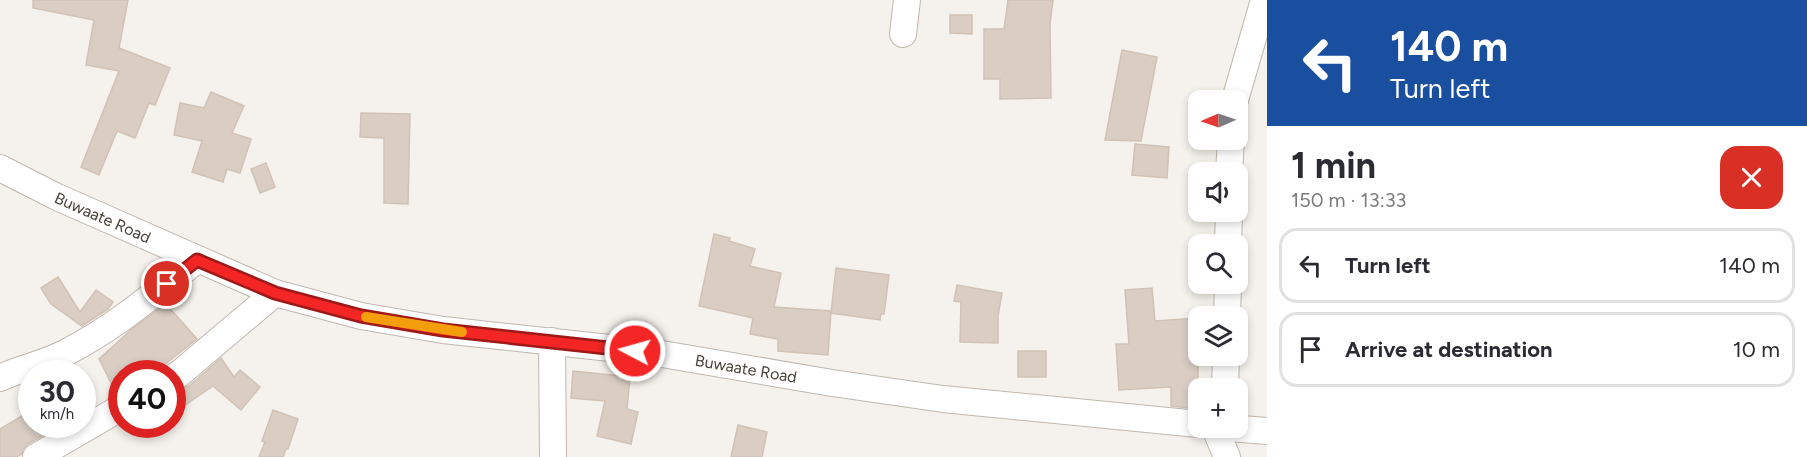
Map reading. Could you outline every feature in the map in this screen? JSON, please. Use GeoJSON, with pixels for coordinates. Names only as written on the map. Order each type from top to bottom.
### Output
{"type":"FeatureCollection","features":[{"type":"Feature","properties":{"kind":"street"},"geometry":{"type":"LineString","coordinates":[[903,34],[907,0]]}},
{"type":"Feature","properties":{"kind":"street"},"geometry":{"type":"LineString","coordinates":[[1238,90],[1264,0]]}},
{"type":"Feature","properties":{"kind":"street","name":"Buwaate Road"},"geometry":{"type":"LineString","coordinates":[[0,168],[57,197],[275,293],[361,316],[443,330],[656,353],[943,399],[1188,423]]}},
{"type":"Feature","properties":{"kind":"street"},"geometry":{"type":"LineString","coordinates":[[0,378],[64,354],[120,319],[197,260]]}},
{"type":"Feature","properties":{"kind":"street"},"geometry":{"type":"LineString","coordinates":[[186,369],[275,293]]}},
{"type":"Feature","properties":{"kind":"street"},"geometry":{"type":"LineString","coordinates":[[552,341],[553,457]]}},
{"type":"Feature","properties":{"kind":"street"},"geometry":{"type":"LineString","coordinates":[[36,457],[108,415]]}},
{"type":"Feature","properties":{"kind":"street"},"geometry":{"type":"LineString","coordinates":[[1248,429],[1267,431]]}},
{"type":"Feature","properties":{"kind":"street"},"geometry":{"type":"LineString","coordinates":[[1219,438],[1227,457]]}},
{"type":"Feature","properties":{"kind":"building"},"geometry":{"type":"Polygon","coordinates":[[[33,0],[128,0],[119,48],[170,68],[155,105],[149,103],[135,138],[117,131],[99,175],[81,167],[119,71],[86,65],[94,20],[33,8],[33,0]]]}},
{"type":"Feature","properties":{"kind":"building"},"geometry":{"type":"Polygon","coordinates":[[[1008,0],[1053,0],[1050,24],[1051,98],[1000,99],[1000,79],[984,79],[984,29],[1004,29],[1008,0]]]}},
{"type":"Feature","properties":{"kind":"building"},"geometry":{"type":"Polygon","coordinates":[[[950,15],[972,15],[972,34],[950,33],[950,15]]]}},
{"type":"Feature","properties":{"kind":"building"},"geometry":{"type":"Polygon","coordinates":[[[1122,50],[1157,57],[1141,141],[1105,140],[1122,50]]]}},
{"type":"Feature","properties":{"kind":"building"},"geometry":{"type":"Polygon","coordinates":[[[211,92],[244,106],[232,133],[251,139],[240,173],[227,169],[223,182],[192,172],[202,141],[174,135],[180,103],[204,108],[211,92]]]}},
{"type":"Feature","properties":{"kind":"building"},"geometry":{"type":"Polygon","coordinates":[[[361,113],[410,114],[408,204],[384,203],[384,138],[360,137],[361,113]]]}},
{"type":"Feature","properties":{"kind":"building"},"geometry":{"type":"Polygon","coordinates":[[[1135,144],[1169,147],[1167,178],[1132,175],[1135,144]]]}},
{"type":"Feature","properties":{"kind":"building"},"geometry":{"type":"Polygon","coordinates":[[[266,163],[275,187],[260,193],[251,169],[266,163]]]}},
{"type":"Feature","properties":{"kind":"building"},"geometry":{"type":"Polygon","coordinates":[[[714,234],[755,249],[750,266],[781,273],[774,307],[831,311],[828,355],[778,351],[778,339],[750,334],[753,318],[699,306],[714,234]]]}},
{"type":"Feature","properties":{"kind":"building"},"geometry":{"type":"Polygon","coordinates":[[[836,268],[889,275],[884,314],[881,314],[880,320],[831,313],[836,268]]]}},
{"type":"Feature","properties":{"kind":"building"},"geometry":{"type":"Polygon","coordinates":[[[58,277],[80,312],[96,290],[113,302],[108,309],[82,326],[51,304],[41,288],[58,277]]]}},
{"type":"Feature","properties":{"kind":"building"},"geometry":{"type":"Polygon","coordinates":[[[957,285],[1002,293],[998,316],[998,343],[960,342],[961,302],[954,301],[957,285]]]}},
{"type":"Feature","properties":{"kind":"building"},"geometry":{"type":"Polygon","coordinates":[[[1152,288],[1155,321],[1188,319],[1188,366],[1198,366],[1198,378],[1188,378],[1188,408],[1171,406],[1171,387],[1119,390],[1116,344],[1129,344],[1125,290],[1152,288]]]}},
{"type":"Feature","properties":{"kind":"building"},"geometry":{"type":"Polygon","coordinates":[[[166,304],[197,339],[170,360],[108,360],[108,377],[99,359],[132,329],[166,304]]]}},
{"type":"Feature","properties":{"kind":"building"},"geometry":{"type":"Polygon","coordinates":[[[1018,351],[1046,351],[1046,377],[1018,377],[1018,351]]]}},
{"type":"Feature","properties":{"kind":"building"},"geometry":{"type":"Polygon","coordinates":[[[221,358],[234,377],[240,370],[260,387],[241,410],[213,386],[186,404],[186,387],[221,358]]]}},
{"type":"Feature","properties":{"kind":"building"},"geometry":{"type":"Polygon","coordinates":[[[573,371],[630,377],[627,409],[638,412],[631,444],[597,436],[605,401],[571,398],[573,371]]]}},
{"type":"Feature","properties":{"kind":"building"},"geometry":{"type":"Polygon","coordinates":[[[273,410],[298,419],[283,457],[259,457],[265,442],[262,441],[273,410]]]}},
{"type":"Feature","properties":{"kind":"building"},"geometry":{"type":"Polygon","coordinates":[[[18,418],[18,438],[39,438],[28,444],[22,454],[16,457],[0,457],[0,429],[18,418]]]}},
{"type":"Feature","properties":{"kind":"building"},"geometry":{"type":"Polygon","coordinates":[[[738,425],[767,432],[762,457],[731,457],[738,425]]]}},
{"type":"Feature","properties":{"kind":"slow traffic"},"geometry":{"type":"LineString","coordinates":[[366,317],[462,332]]}},
{"type":"Feature","properties":{"kind":"route"},"geometry":{"type":"LineString","coordinates":[[167,284],[197,260],[275,293],[361,316],[443,330],[635,351]]}}]}
